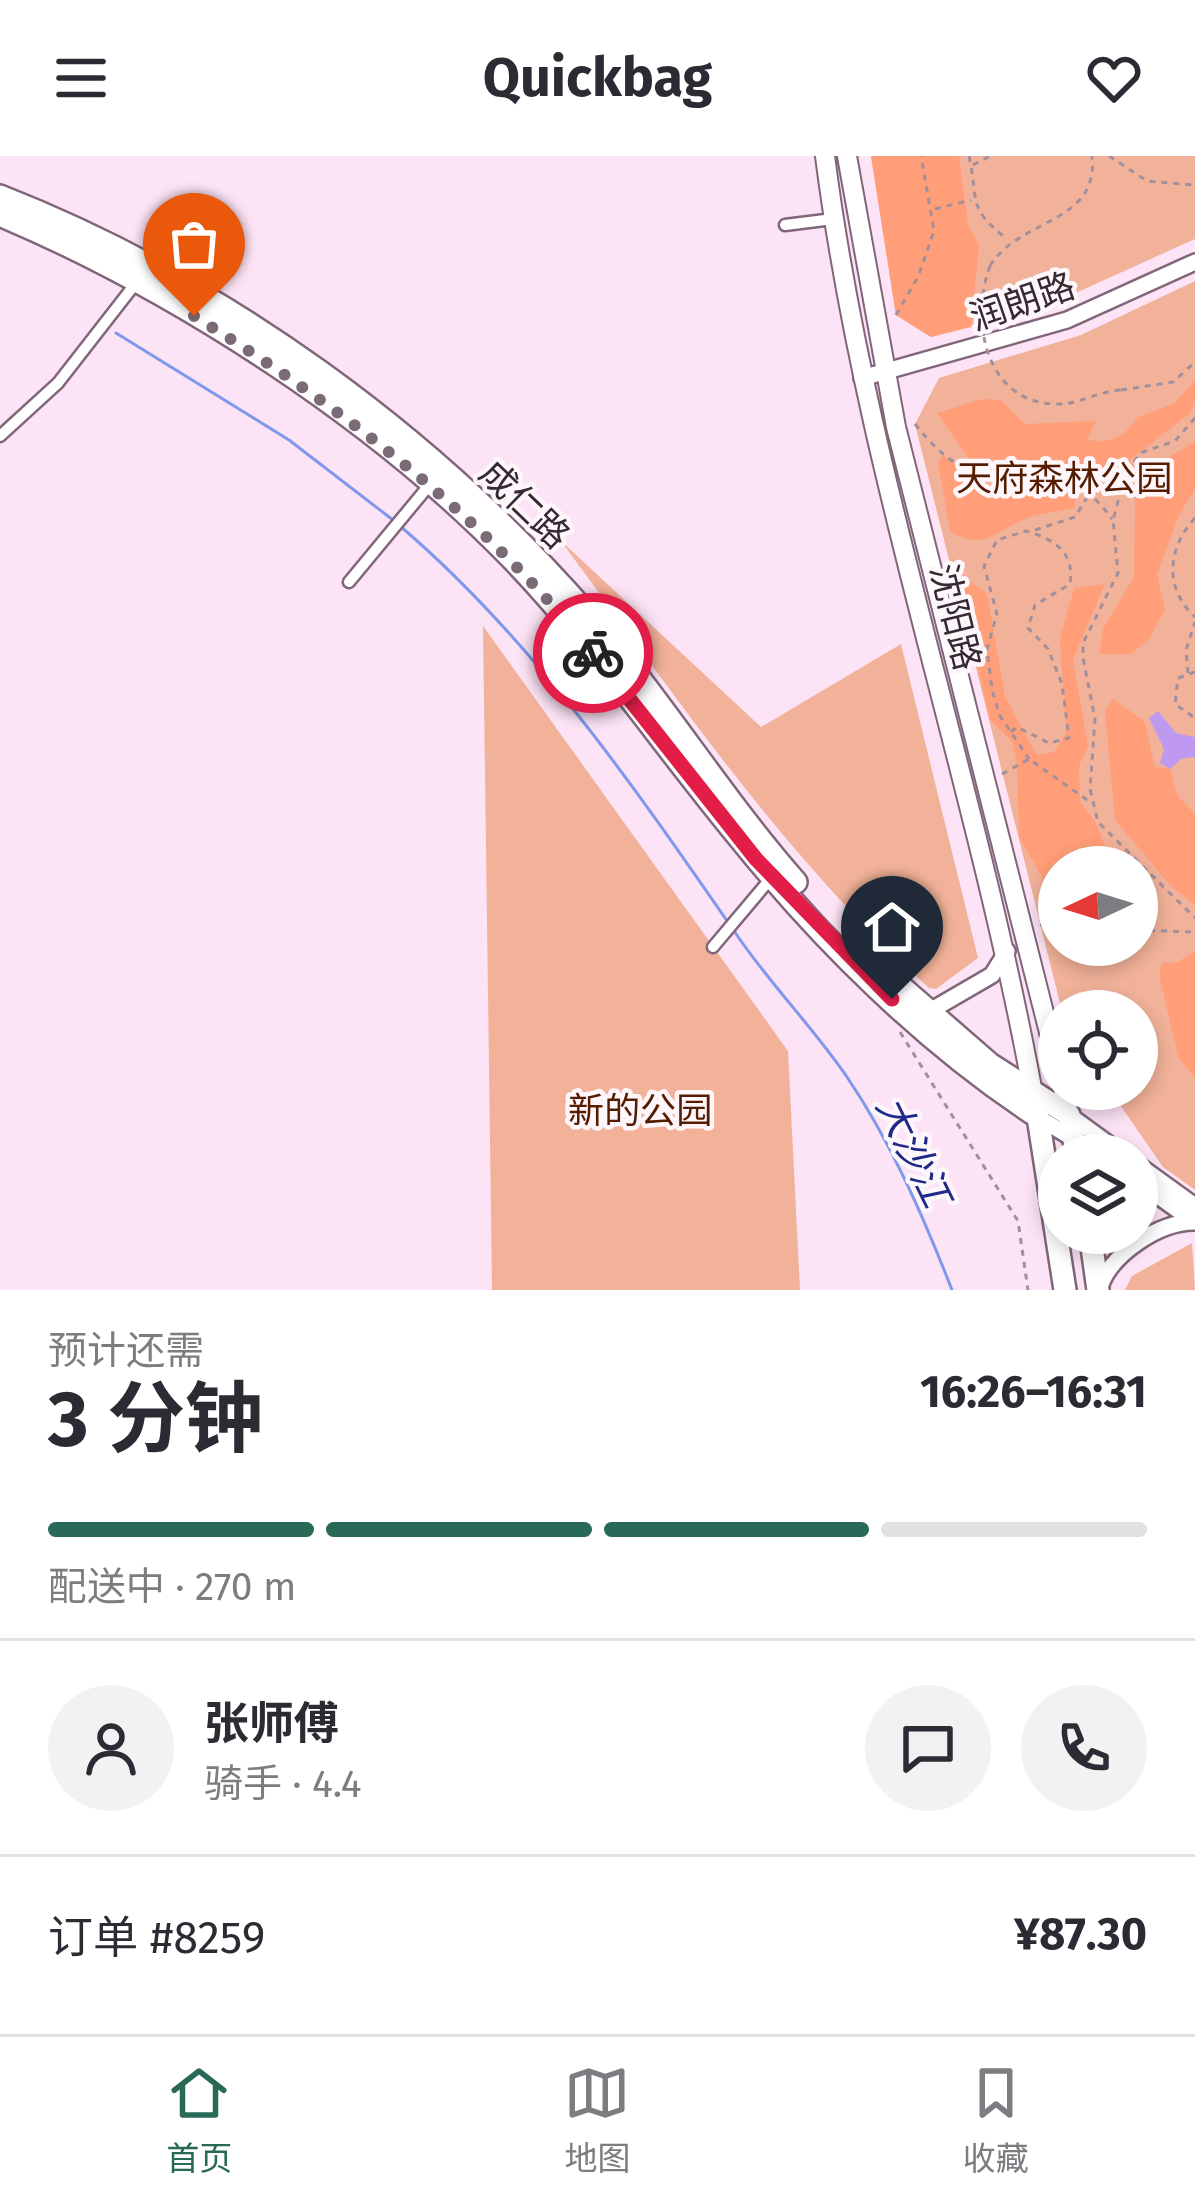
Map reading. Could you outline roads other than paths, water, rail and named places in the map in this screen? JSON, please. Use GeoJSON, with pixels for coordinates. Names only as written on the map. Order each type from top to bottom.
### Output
{"type":"FeatureCollection","features":[{"type":"Feature","properties":{"kind":"highway","name":"成仁路"},"geometry":{"type":"LineString","coordinates":[[0,196],[142,274],[435,476],[592,620],[742,817],[824,914],[989,1064],[1033,1092],[1071,1134]]}},
{"type":"Feature","properties":{"kind":"highway","name":"成仁路"},"geometry":{"type":"LineString","coordinates":[[0,215],[142,274]]}},
{"type":"Feature","properties":{"kind":"highway","name":"成仁路"},"geometry":{"type":"LineString","coordinates":[[435,476],[544,596],[772,877],[974,1076],[1038,1117]]}},
{"type":"Feature","properties":{"kind":"highway"},"geometry":{"type":"LineString","coordinates":[[1038,1117],[1065,1290]]}},
{"type":"Feature","properties":{"kind":"highway"},"geometry":{"type":"LineString","coordinates":[[1093,1254],[1098,1290]]}},
{"type":"Feature","properties":{"kind":"main road","name":"沈阳路"},"geometry":{"type":"LineString","coordinates":[[825,156],[862,378],[1006,951],[1038,1117]]}},
{"type":"Feature","properties":{"kind":"main road","name":"沈阳路"},"geometry":{"type":"LineString","coordinates":[[847,156],[884,373],[1038,990]]}},
{"type":"Feature","properties":{"kind":"main road","name":"润朗路"},"geometry":{"type":"LineString","coordinates":[[862,378],[1067,320],[1195,262]]}},
{"type":"Feature","properties":{"kind":"main road"},"geometry":{"type":"LineString","coordinates":[[931,1011],[992,975],[1006,951]]}},
{"type":"Feature","properties":{"kind":"main road","name":"成仁路"},"geometry":{"type":"LineString","coordinates":[[1038,1117],[1069,1134]]}},
{"type":"Feature","properties":{"kind":"main road"},"geometry":{"type":"LineString","coordinates":[[1158,1179],[1195,1206]]}},
{"type":"Feature","properties":{"kind":"main road"},"geometry":{"type":"LineString","coordinates":[[1158,1196],[1194,1222]]}},
{"type":"Feature","properties":{"kind":"main road"},"geometry":{"type":"LineString","coordinates":[[1098,1290],[1112,1259],[1170,1224],[1194,1222]]}},
{"type":"Feature","properties":{"kind":"street"},"geometry":{"type":"LineString","coordinates":[[785,224],[833,219]]}},
{"type":"Feature","properties":{"kind":"street"},"geometry":{"type":"LineString","coordinates":[[0,436],[58,383],[142,274]]}},
{"type":"Feature","properties":{"kind":"street"},"geometry":{"type":"LineString","coordinates":[[349,582],[435,476]]}},
{"type":"Feature","properties":{"kind":"street"},"geometry":{"type":"LineString","coordinates":[[713,947],[772,877]]}},
{"type":"Feature","properties":{"kind":"waterway","name":"大沙江"},"geometry":{"type":"LineString","coordinates":[[116,333],[289,440],[393,520]]}},
{"type":"Feature","properties":{"kind":"waterway","name":"大沙江"},"geometry":{"type":"LineString","coordinates":[[400,526],[541,669],[835,1060],[892,1154],[952,1290]]}},
{"type":"Feature","properties":{"kind":"park label","name":"天府森林公园"},"geometry":{"type":"Point","coordinates":[1064,478]}},
{"type":"Feature","properties":{"kind":"park label","name":"新的公园"},"geometry":{"type":"Point","coordinates":[640,1110]}}]}
